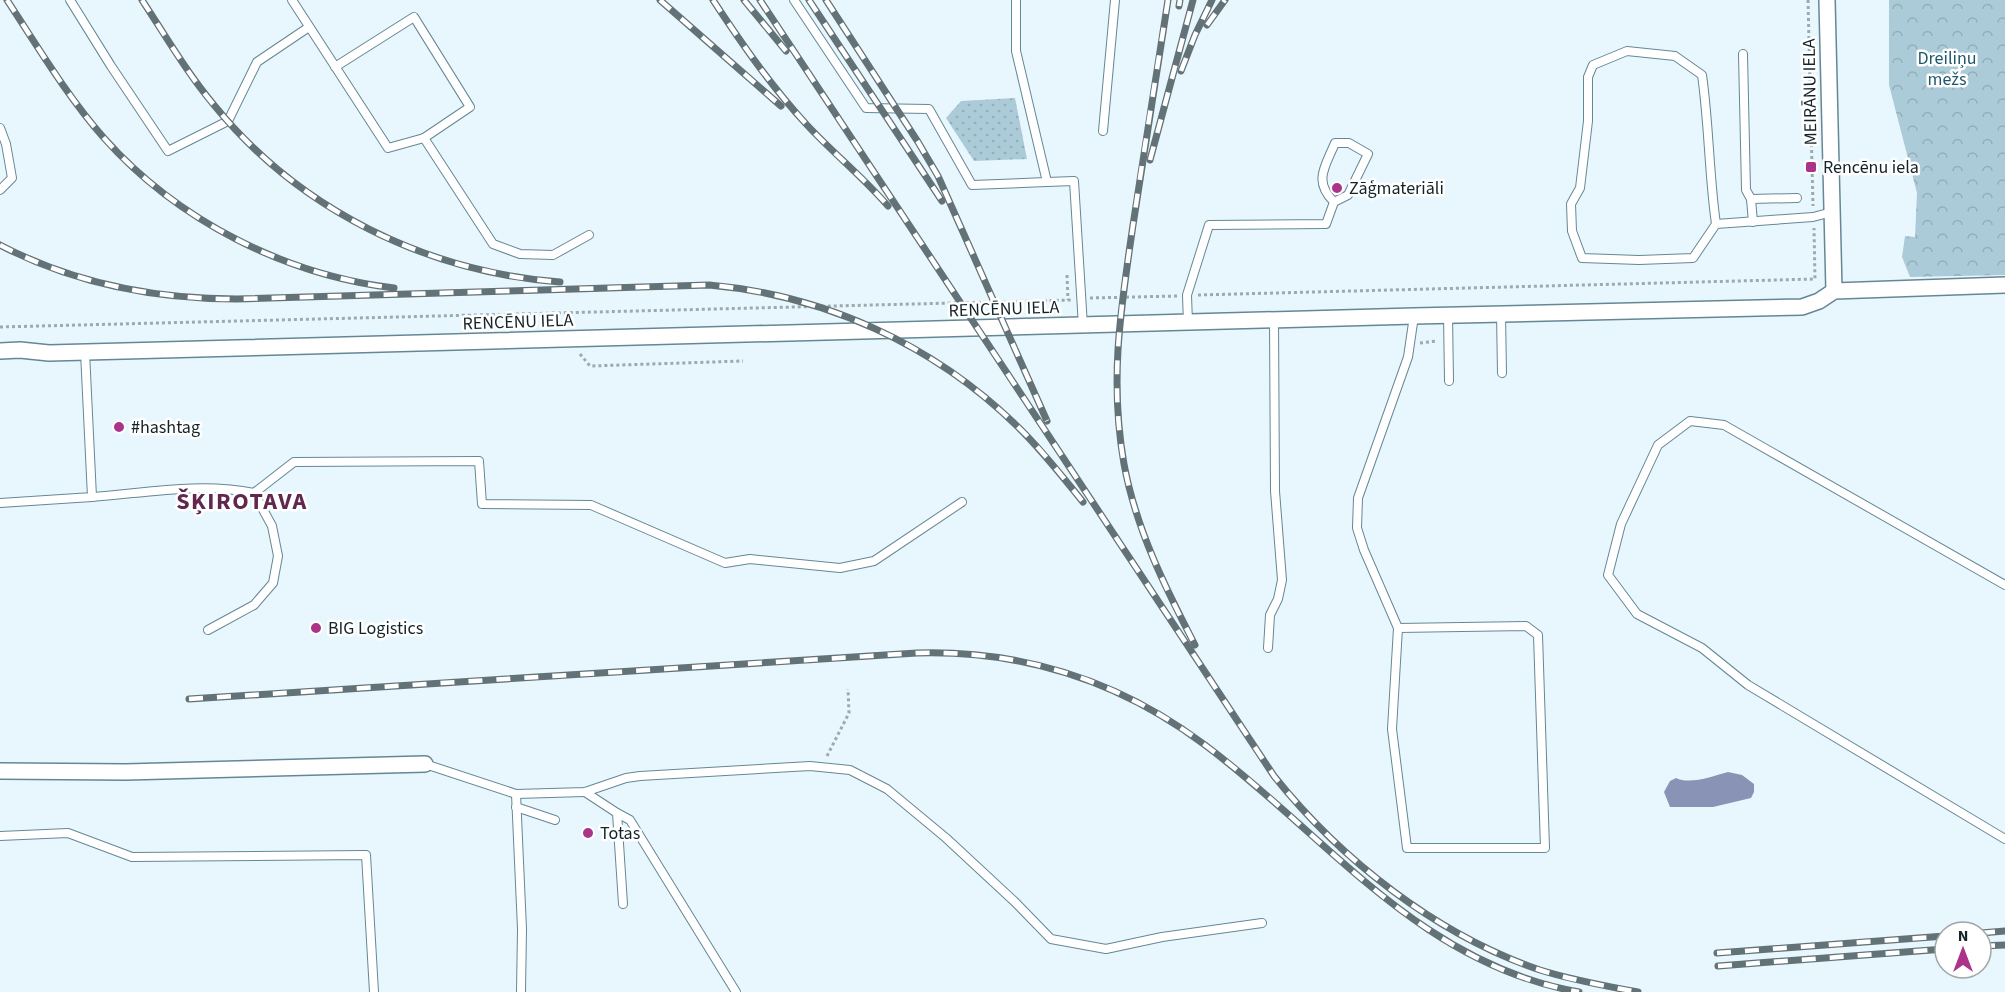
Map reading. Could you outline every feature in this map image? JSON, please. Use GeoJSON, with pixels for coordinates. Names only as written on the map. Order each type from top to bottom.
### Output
{"type":"FeatureCollection","features":[{"type":"Feature","properties":{"kind":"street","name":"MEIRĀNU IELA"},"geometry":{"type":"LineString","coordinates":[[1827,0],[1834,291]]}},
{"type":"Feature","properties":{"kind":"street","name":"RENCĒNU IELA"},"geometry":{"type":"LineString","coordinates":[[0,351],[20,350],[49,353],[1802,307],[1820,301],[1834,291],[2005,285]]}},
{"type":"Feature","properties":{"kind":"street"},"geometry":{"type":"LineString","coordinates":[[0,771],[126,772],[425,764]]}},
{"type":"Feature","properties":{"kind":"lane"},"geometry":{"type":"LineString","coordinates":[[70,0],[168,151],[228,122],[256,62],[309,27]]}},
{"type":"Feature","properties":{"kind":"lane"},"geometry":{"type":"LineString","coordinates":[[292,0],[309,27],[335,67],[388,148],[424,138],[470,107],[414,16],[335,67]]}},
{"type":"Feature","properties":{"kind":"lane"},"geometry":{"type":"LineString","coordinates":[[794,0],[866,108],[929,109],[972,185],[1074,181],[1083,326]]}},
{"type":"Feature","properties":{"kind":"lane"},"geometry":{"type":"LineString","coordinates":[[1016,0],[1016,51],[1047,182]]}},
{"type":"Feature","properties":{"kind":"lane"},"geometry":{"type":"LineString","coordinates":[[1103,132],[1116,0]]}},
{"type":"Feature","properties":{"kind":"lane"},"geometry":{"type":"LineString","coordinates":[[1627,51],[1675,56],[1701,75],[1707,109],[1716,224],[1693,258],[1639,260],[1582,258],[1572,231],[1571,204],[1580,188],[1588,122],[1588,76],[1593,65],[1627,51]]}},
{"type":"Feature","properties":{"kind":"lane"},"geometry":{"type":"LineString","coordinates":[[1743,54],[1746,190],[1751,199],[1753,222]]}},
{"type":"Feature","properties":{"kind":"lane"},"geometry":{"type":"LineString","coordinates":[[0,128],[6,144],[12,178],[0,190]]}},
{"type":"Feature","properties":{"kind":"lane"},"geometry":{"type":"LineString","coordinates":[[424,138],[493,244],[520,254],[553,255],[589,235]]}},
{"type":"Feature","properties":{"kind":"lane"},"geometry":{"type":"LineString","coordinates":[[1188,323],[1187,295],[1209,225],[1326,224],[1334,202],[1348,195],[1368,154],[1349,143],[1335,143],[1322,176],[1324,192],[1334,202]]}},
{"type":"Feature","properties":{"kind":"lane"},"geometry":{"type":"LineString","coordinates":[[1751,199],[1797,198]]}},
{"type":"Feature","properties":{"kind":"lane"},"geometry":{"type":"LineString","coordinates":[[1716,224],[1813,217],[1832,212]]}},
{"type":"Feature","properties":{"kind":"lane"},"geometry":{"type":"LineString","coordinates":[[1501,314],[1502,373]]}},
{"type":"Feature","properties":{"kind":"lane"},"geometry":{"type":"LineString","coordinates":[[1448,315],[1449,381]]}},
{"type":"Feature","properties":{"kind":"lane"},"geometry":{"type":"LineString","coordinates":[[1398,628],[1527,626],[1538,635],[1545,848],[1407,848],[1392,729],[1398,628],[1364,550],[1357,528],[1358,498],[1408,357],[1414,316]]}},
{"type":"Feature","properties":{"kind":"lane"},"geometry":{"type":"LineString","coordinates":[[1268,648],[1270,615],[1278,599],[1282,580],[1275,491],[1274,321]]}},
{"type":"Feature","properties":{"kind":"lane"},"geometry":{"type":"LineString","coordinates":[[85,352],[92,497]]}},
{"type":"Feature","properties":{"kind":"lane"},"geometry":{"type":"LineString","coordinates":[[2005,585],[1724,425],[1690,421],[1658,446],[1621,524],[1608,575],[1637,614],[1702,648],[1748,685],[2005,839]]}},
{"type":"Feature","properties":{"kind":"lane"},"geometry":{"type":"LineString","coordinates":[[0,503],[203,488],[230,488],[254,493],[294,462],[479,461],[482,504],[591,505],[725,562],[750,559],[840,568],[874,561],[962,502]]}},
{"type":"Feature","properties":{"kind":"lane"},"geometry":{"type":"LineString","coordinates":[[208,630],[254,605],[273,583],[278,556],[272,526],[254,493]]}},
{"type":"Feature","properties":{"kind":"lane"},"geometry":{"type":"LineString","coordinates":[[425,764],[516,794],[585,792],[626,778],[640,776],[821,765],[850,770],[887,789],[946,838],[1052,939],[1106,949],[1162,937],[1262,923]]}},
{"type":"Feature","properties":{"kind":"lane"},"geometry":{"type":"LineString","coordinates":[[585,792],[630,820],[736,992]]}},
{"type":"Feature","properties":{"kind":"lane"},"geometry":{"type":"LineString","coordinates":[[516,794],[522,928],[521,992]]}},
{"type":"Feature","properties":{"kind":"lane"},"geometry":{"type":"LineString","coordinates":[[516,807],[555,820]]}},
{"type":"Feature","properties":{"kind":"lane"},"geometry":{"type":"LineString","coordinates":[[616,813],[623,904]]}},
{"type":"Feature","properties":{"kind":"lane"},"geometry":{"type":"LineString","coordinates":[[0,836],[68,833],[132,857],[366,855],[374,992]]}},
{"type":"Feature","properties":{"kind":"path"},"geometry":{"type":"LineString","coordinates":[[0,327],[1815,279],[1808,0]]}},
{"type":"Feature","properties":{"kind":"path"},"geometry":{"type":"LineString","coordinates":[[545,314],[590,366],[743,361]]}},
{"type":"Feature","properties":{"kind":"path"},"geometry":{"type":"LineString","coordinates":[[821,765],[837,740],[849,713],[848,689]]}},
{"type":"Feature","properties":{"kind":"green space","name":"Dreiliņu mežs"},"geometry":{"type":"Polygon","coordinates":[[[1889,0],[2005,0],[2005,275],[1910,277],[1902,257],[1905,236],[1915,237],[1917,193],[1889,85],[1889,0]]]}},
{"type":"Feature","properties":{"kind":"green space"},"geometry":{"type":"Polygon","coordinates":[[[1015,98],[1027,159],[974,161],[946,118],[961,101],[1015,98]]]}},
{"type":"Feature","properties":{"kind":"shaded area"},"geometry":{"type":"Polygon","coordinates":[[[1728,772],[1742,775],[1754,784],[1751,798],[1713,807],[1670,807],[1664,792],[1670,781],[1676,778],[1688,781],[1709,778],[1728,772]]]}},
{"type":"Feature","properties":{"kind":"railway"},"geometry":{"type":"LineString","coordinates":[[7,0],[53,71],[90,122],[133,167],[165,194],[199,218],[236,239],[274,256],[313,271],[394,288]]}},
{"type":"Feature","properties":{"kind":"railway"},"geometry":{"type":"LineString","coordinates":[[142,0],[185,67],[214,105],[248,142],[285,176],[326,205],[369,229],[414,249],[462,265],[510,276],[560,282]]}},
{"type":"Feature","properties":{"kind":"railway"},"geometry":{"type":"LineString","coordinates":[[660,0],[781,106]]}},
{"type":"Feature","properties":{"kind":"railway"},"geometry":{"type":"LineString","coordinates":[[713,0],[781,95],[817,135],[888,206]]}},
{"type":"Feature","properties":{"kind":"railway"},"geometry":{"type":"LineString","coordinates":[[744,0],[786,51]]}},
{"type":"Feature","properties":{"kind":"railway"},"geometry":{"type":"LineString","coordinates":[[760,0],[1274,776],[1300,807],[1360,865],[1428,915],[1464,937],[1540,970],[1576,980],[1638,992]]}},
{"type":"Feature","properties":{"kind":"railway"},"geometry":{"type":"LineString","coordinates":[[809,0],[942,201]]}},
{"type":"Feature","properties":{"kind":"railway"},"geometry":{"type":"LineString","coordinates":[[826,0],[938,176],[1047,421]]}},
{"type":"Feature","properties":{"kind":"railway"},"geometry":{"type":"LineString","coordinates":[[1168,0],[1124,285],[1118,344],[1117,402],[1124,464],[1136,512],[1153,557],[1195,645]]}},
{"type":"Feature","properties":{"kind":"railway"},"geometry":{"type":"LineString","coordinates":[[1179,6],[1180,0]]}},
{"type":"Feature","properties":{"kind":"railway"},"geometry":{"type":"LineString","coordinates":[[1150,160],[1193,0]]}},
{"type":"Feature","properties":{"kind":"railway"},"geometry":{"type":"LineString","coordinates":[[1181,71],[1212,0]]}},
{"type":"Feature","properties":{"kind":"railway"},"geometry":{"type":"LineString","coordinates":[[1207,25],[1225,0]]}},
{"type":"Feature","properties":{"kind":"railway"},"geometry":{"type":"LineString","coordinates":[[0,245],[85,279],[176,296],[237,299],[709,285],[794,300],[836,313],[875,329],[914,348],[950,371],[985,397],[1017,426],[1043,453],[1083,502]]}},
{"type":"Feature","properties":{"kind":"railway"},"geometry":{"type":"LineString","coordinates":[[189,699],[917,653],[957,653],[1033,664],[1105,687],[1173,723],[1250,781],[1335,856],[1423,926],[1470,954],[1522,977],[1579,992]]}},
{"type":"Feature","properties":{"kind":"railway"},"geometry":{"type":"LineString","coordinates":[[1993,932],[2005,931]]}},
{"type":"Feature","properties":{"kind":"railway"},"geometry":{"type":"LineString","coordinates":[[1717,953],[1933,937]]}},
{"type":"Feature","properties":{"kind":"railway"},"geometry":{"type":"LineString","coordinates":[[1993,946],[2005,945]]}},
{"type":"Feature","properties":{"kind":"railway"},"geometry":{"type":"LineString","coordinates":[[1718,966],[1933,950]]}},
{"type":"Feature","properties":{"kind":"place","name":"Rencēnu iela"},"geometry":{"type":"Point","coordinates":[1811,167]}},
{"type":"Feature","properties":{"kind":"place","name":"Zāģmateriāli"},"geometry":{"type":"Point","coordinates":[1337,188]}},
{"type":"Feature","properties":{"kind":"place","name":"#hashtag"},"geometry":{"type":"Point","coordinates":[119,427]}},
{"type":"Feature","properties":{"kind":"place","name":"BIG Logistics"},"geometry":{"type":"Point","coordinates":[316,628]}},
{"type":"Feature","properties":{"kind":"place","name":"Totas"},"geometry":{"type":"Point","coordinates":[588,833]}},
{"type":"Feature","properties":{"kind":"district","name":"ŠĶIROTAVA"},"geometry":{"type":"Point","coordinates":[242,501]}}]}
